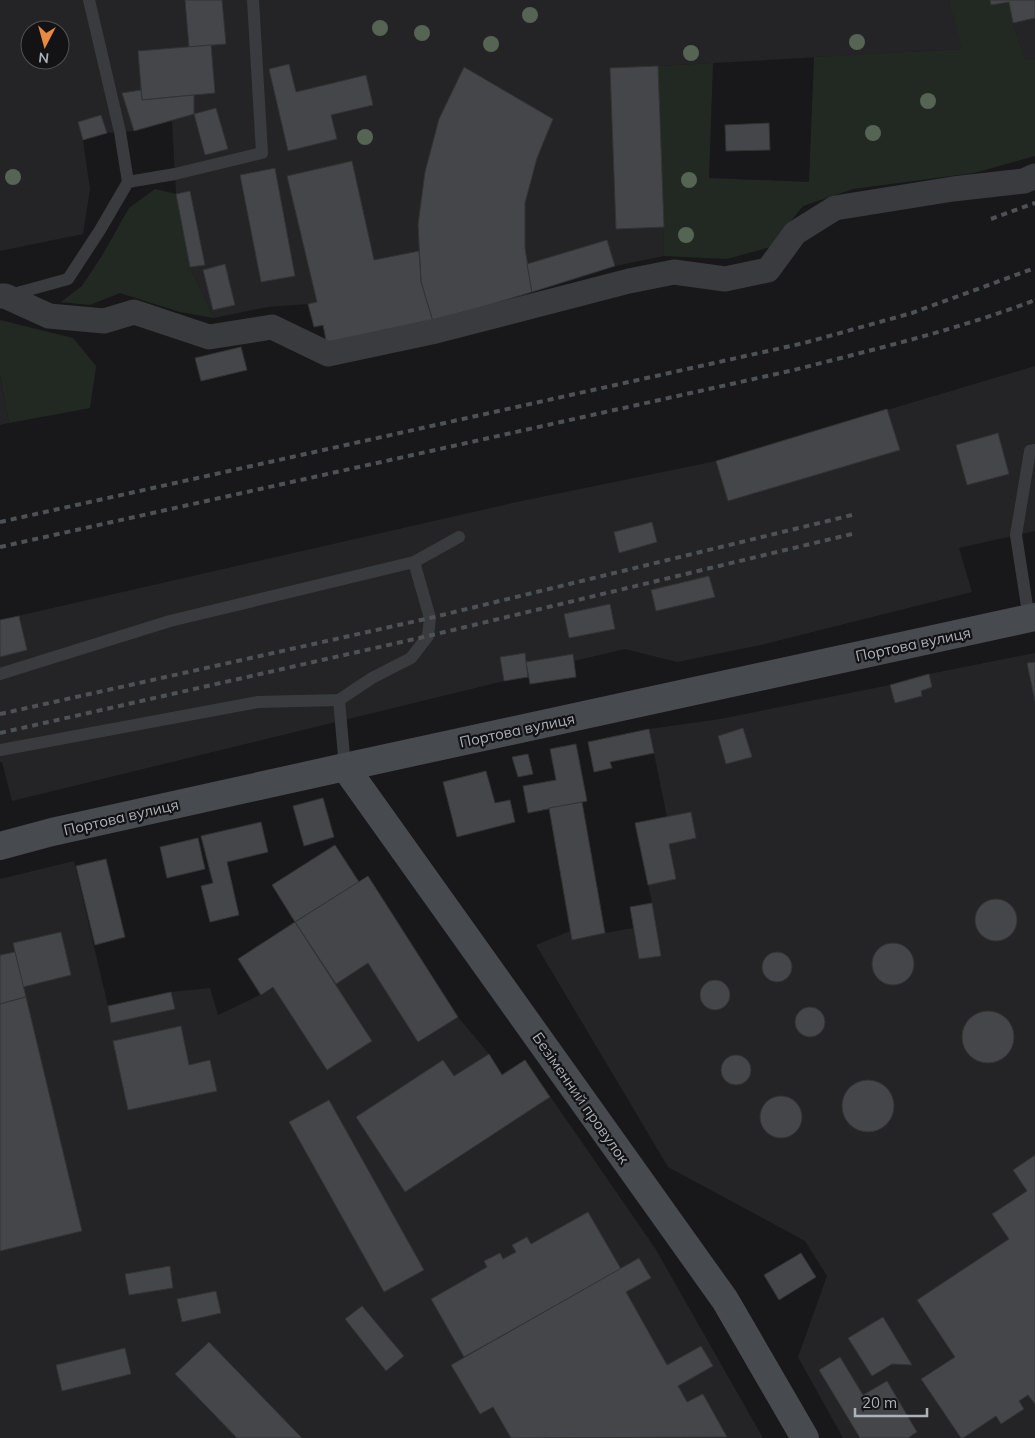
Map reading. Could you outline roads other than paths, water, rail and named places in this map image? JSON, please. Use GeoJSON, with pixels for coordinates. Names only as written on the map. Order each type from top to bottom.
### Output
{"type":"FeatureCollection","features":[{"type":"Feature","properties":{"kind":"main road","name":"Портова вулиця"},"geometry":{"type":"LineString","coordinates":[[0,846],[52,832],[345,767],[1032,618]]}},
{"type":"Feature","properties":{"kind":"main road","name":"Безіменний провулок"},"geometry":{"type":"LineString","coordinates":[[345,767],[725,1300],[805,1438]]}},
{"type":"Feature","properties":{"kind":"street"},"geometry":{"type":"LineString","coordinates":[[2,296],[49,316],[104,321],[134,312],[209,337],[272,326],[328,354],[436,331],[629,281],[674,272],[725,279],[768,270],[795,233],[835,208],[953,189],[1024,181],[1035,176]]}},
{"type":"Feature","properties":{"kind":"lane"},"geometry":{"type":"LineString","coordinates":[[2,296],[68,279],[128,182],[120,132],[89,0]]}},
{"type":"Feature","properties":{"kind":"lane"},"geometry":{"type":"LineString","coordinates":[[128,182],[175,174],[262,153],[253,0]]}},
{"type":"Feature","properties":{"kind":"lane"},"geometry":{"type":"LineString","coordinates":[[1032,618],[1016,535],[1030,452],[1035,450]]}},
{"type":"Feature","properties":{"kind":"lane"},"geometry":{"type":"LineString","coordinates":[[0,674],[170,621],[414,562],[459,537]]}},
{"type":"Feature","properties":{"kind":"lane"},"geometry":{"type":"LineString","coordinates":[[0,750],[258,702],[339,700],[372,678],[410,658],[428,636],[430,618],[414,562]]}},
{"type":"Feature","properties":{"kind":"lane"},"geometry":{"type":"LineString","coordinates":[[339,700],[345,767]]}},
{"type":"Feature","properties":{"kind":"railway"},"geometry":{"type":"LineString","coordinates":[[991,219],[1035,203]]}},
{"type":"Feature","properties":{"kind":"railway"},"geometry":{"type":"LineString","coordinates":[[0,522],[804,343],[912,313],[1035,268]]}},
{"type":"Feature","properties":{"kind":"railway"},"geometry":{"type":"LineString","coordinates":[[0,547],[794,370],[946,330],[1035,300]]}},
{"type":"Feature","properties":{"kind":"railway"},"geometry":{"type":"LineString","coordinates":[[0,714],[430,618],[852,515]]}},
{"type":"Feature","properties":{"kind":"railway"},"geometry":{"type":"LineString","coordinates":[[0,733],[428,636],[856,533]]}}]}
